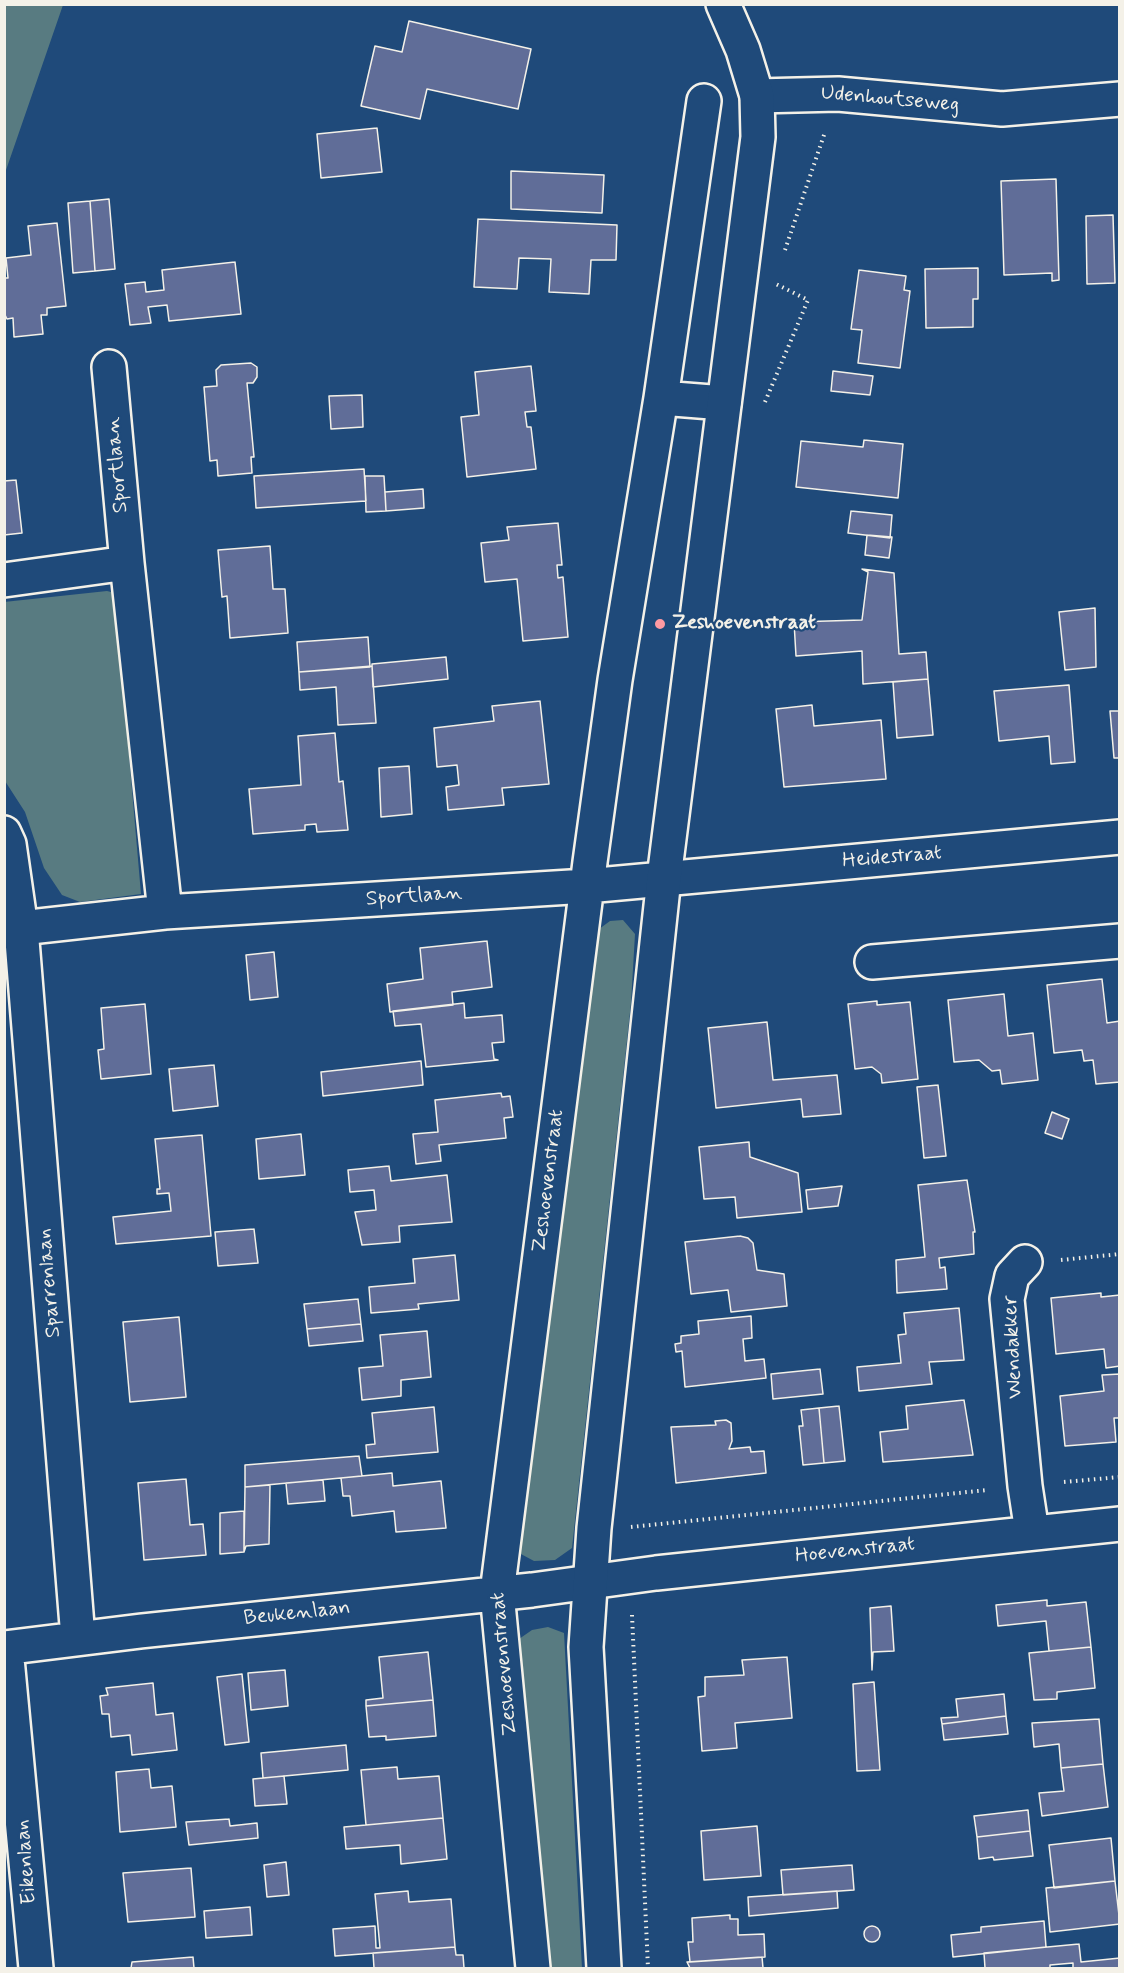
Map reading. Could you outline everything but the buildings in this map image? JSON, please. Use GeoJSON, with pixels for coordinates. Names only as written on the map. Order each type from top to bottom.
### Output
{"type":"FeatureCollection","features":[{"type":"Feature","properties":{"kind":"street"},"geometry":{"type":"LineString","coordinates":[[604,1968],[586,1647],[594,1528],[664,878],[758,137],[757,96],[743,50],[723,4]]}},
{"type":"Feature","properties":{"kind":"street","name":"Udenhoutseweg"},"geometry":{"type":"LineString","coordinates":[[757,96],[838,94],[1002,109],[1119,99]]}},
{"type":"Feature","properties":{"kind":"street","name":"Zeshoevenstraat"},"geometry":{"type":"LineString","coordinates":[[533,1968],[497,1593],[615,680],[661,398],[704,101]]}},
{"type":"Feature","properties":{"kind":"street","name":"Sportlaan"},"geometry":{"type":"LineString","coordinates":[[109,367],[127,563],[165,912]]}},
{"type":"Feature","properties":{"kind":"street"},"geometry":{"type":"LineString","coordinates":[[661,398],[724,403]]}},
{"type":"Feature","properties":{"kind":"street"},"geometry":{"type":"LineString","coordinates":[[4,580],[127,563]]}},
{"type":"Feature","properties":{"kind":"street"},"geometry":{"type":"LineString","coordinates":[[4,833],[9,844],[21,928]]}},
{"type":"Feature","properties":{"kind":"street","name":"Heidestraat"},"geometry":{"type":"LineString","coordinates":[[664,878],[1119,837]]}},
{"type":"Feature","properties":{"kind":"street","name":"Sportlaan"},"geometry":{"type":"LineString","coordinates":[[21,928],[165,912],[587,886],[664,878]]}},
{"type":"Feature","properties":{"kind":"street","name":"Sparrenlaan"},"geometry":{"type":"LineString","coordinates":[[21,928],[78,1638]]}},
{"type":"Feature","properties":{"kind":"street"},"geometry":{"type":"LineString","coordinates":[[872,962],[1119,940]]}},
{"type":"Feature","properties":{"kind":"street","name":"Wendakker"},"geometry":{"type":"LineString","coordinates":[[1024,1262],[1012,1276],[1007,1299],[1025,1486],[1032,1532]]}},
{"type":"Feature","properties":{"kind":"street","name":"Hoevenstraat"},"geometry":{"type":"LineString","coordinates":[[590,1582],[1119,1524]]}},
{"type":"Feature","properties":{"kind":"street","name":"Beukenlaan"},"geometry":{"type":"LineString","coordinates":[[5,1648],[590,1582]]}},
{"type":"Feature","properties":{"kind":"street","name":"Eikenlaan"},"geometry":{"type":"LineString","coordinates":[[5,1648],[36,1968]]}},
{"type":"Feature","properties":{"kind":"path"},"geometry":{"type":"LineString","coordinates":[[781,260],[838,94]]}},
{"type":"Feature","properties":{"kind":"path"},"geometry":{"type":"LineString","coordinates":[[762,410],[808,300],[774,282]]}},
{"type":"Feature","properties":{"kind":"path"},"geometry":{"type":"LineString","coordinates":[[1024,1262],[1119,1254]]}},
{"type":"Feature","properties":{"kind":"path"},"geometry":{"type":"LineString","coordinates":[[594,1528],[634,1527],[1119,1477]]}},
{"type":"Feature","properties":{"kind":"path"},"geometry":{"type":"LineString","coordinates":[[635,1515],[630,1577],[648,1968]]}},
{"type":"Feature","properties":{"kind":"green space"},"geometry":{"type":"Polygon","coordinates":[[[4,5],[63,5],[5,173],[4,5]]]}},
{"type":"Feature","properties":{"kind":"green space"},"geometry":{"type":"Polygon","coordinates":[[[107,591],[115,593],[141,894],[80,902],[62,895],[44,868],[25,812],[5,781],[4,602],[107,591]]]}},
{"type":"Feature","properties":{"kind":"green space"},"geometry":{"type":"Polygon","coordinates":[[[623,920],[635,934],[631,1003],[572,1548],[555,1560],[534,1561],[519,1553],[564,1168],[595,932],[610,921],[623,920]]]}},
{"type":"Feature","properties":{"kind":"green space"},"geometry":{"type":"Polygon","coordinates":[[[548,1627],[564,1633],[582,1968],[547,1968],[515,1664],[519,1639],[532,1630],[548,1627]]]}},
{"type":"Feature","properties":{"kind":"place","name":"Zeshoevenstraat"},"geometry":{"type":"Point","coordinates":[660,624]}}]}
